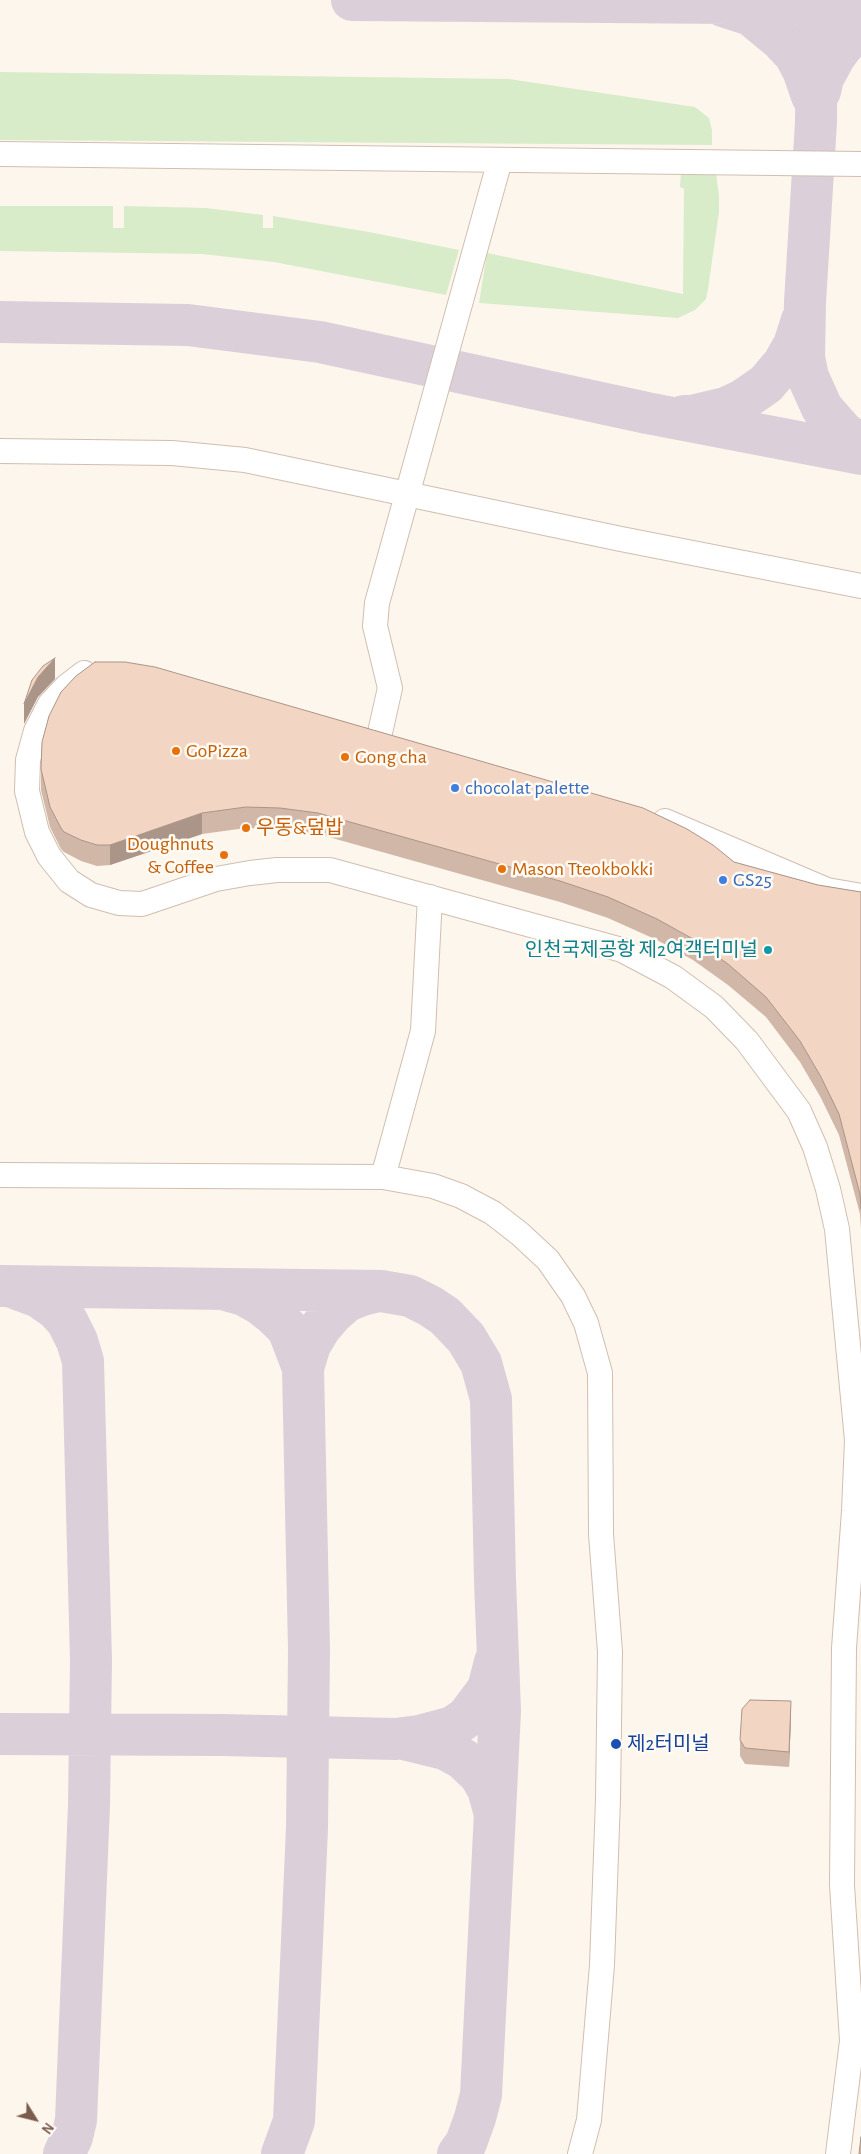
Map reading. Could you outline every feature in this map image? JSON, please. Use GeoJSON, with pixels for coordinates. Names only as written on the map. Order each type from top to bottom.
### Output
{"type":"FeatureCollection","features":[{"type":"Feature","properties":{"kind":"lane"},"geometry":{"type":"LineString","coordinates":[[0,154],[861,164]]}},
{"type":"Feature","properties":{"kind":"lane"},"geometry":{"type":"LineString","coordinates":[[379,737],[390,688],[375,626],[377,603],[500,160]]}},
{"type":"Feature","properties":{"kind":"lane"},"geometry":{"type":"LineString","coordinates":[[0,450],[172,453],[245,460],[621,539],[861,586]]}},
{"type":"Feature","properties":{"kind":"lane"},"geometry":{"type":"LineString","coordinates":[[108,669],[90,669],[67,686],[50,704],[36,730],[28,760],[27,791],[37,832],[49,856],[68,881],[91,895],[119,903],[142,904],[224,878],[278,870],[330,870],[622,950],[673,977],[714,1007],[747,1041],[799,1112],[815,1147],[828,1189],[837,1229],[857,1440],[844,1648],[842,1885],[852,2041],[838,2154]]}},
{"type":"Feature","properties":{"kind":"lane"},"geometry":{"type":"LineString","coordinates":[[645,814],[827,890],[861,896]]}},
{"type":"Feature","properties":{"kind":"lane"},"geometry":{"type":"LineString","coordinates":[[383,1177],[423,1031],[430,897]]}},
{"type":"Feature","properties":{"kind":"lane"},"geometry":{"type":"LineString","coordinates":[[0,1175],[383,1177],[433,1186],[461,1196],[493,1213],[520,1234],[548,1260],[572,1296],[586,1323],[600,1373],[601,1534],[610,1652],[608,1799],[600,1984],[589,2120],[580,2154]]}},
{"type":"Feature","properties":{"kind":"green space"},"geometry":{"type":"Polygon","coordinates":[[[0,72],[509,79],[695,107],[709,118],[712,130],[712,145],[0,140],[0,72]]]}},
{"type":"Feature","properties":{"kind":"green space"},"geometry":{"type":"Polygon","coordinates":[[[681,173],[716,173],[719,196],[719,212],[706,299],[695,310],[678,318],[479,303],[487,253],[683,294],[684,189],[680,187],[681,173]]]}},
{"type":"Feature","properties":{"kind":"green space"},"geometry":{"type":"Polygon","coordinates":[[[0,206],[113,206],[113,228],[124,228],[124,206],[206,208],[263,215],[263,228],[273,228],[273,216],[369,232],[459,250],[446,295],[274,262],[202,254],[0,251],[0,206]]]}},
{"type":"Feature","properties":{"kind":"building"},"geometry":{"type":"Polygon","coordinates":[[[55,658],[38,677],[24,704],[32,680],[43,666],[55,658]]]}},
{"type":"Feature","properties":{"kind":"building","name":"인천국제공항 제2여객터미널"},"geometry":{"type":"Polygon","coordinates":[[[95,662],[125,662],[155,667],[643,808],[687,829],[713,845],[734,862],[818,885],[861,892],[861,1209],[860,1194],[839,1114],[821,1077],[800,1041],[766,997],[728,964],[693,939],[657,919],[608,897],[560,881],[318,813],[280,808],[246,807],[202,813],[110,845],[97,845],[64,832],[50,807],[41,769],[42,742],[49,716],[61,692],[76,676],[95,662]]]}},
{"type":"Feature","properties":{"kind":"building"},"geometry":{"type":"Polygon","coordinates":[[[750,1700],[791,1701],[789,1752],[745,1748],[740,1740],[742,1709],[750,1700]]]}},
{"type":"Feature","properties":{"kind":"building"},"geometry":{"type":"Polygon","coordinates":[[[861,2137],[861,2154],[859,2154],[861,2137]]]}},
{"type":"Feature","properties":{"kind":"taxiway"},"geometry":{"type":"LineString","coordinates":[[352,0],[861,4]]}},
{"type":"Feature","properties":{"kind":"taxiway"},"geometry":{"type":"LineString","coordinates":[[817,0],[816,122],[805,302],[804,357],[808,377],[822,408],[844,433],[861,445]]}},
{"type":"Feature","properties":{"kind":"taxiway"},"geometry":{"type":"LineString","coordinates":[[723,6],[751,15],[780,39],[795,55],[803,70],[812,96]]}},
{"type":"Feature","properties":{"kind":"taxiway"},"geometry":{"type":"LineString","coordinates":[[820,91],[823,78],[835,56],[844,44],[861,28]]}},
{"type":"Feature","properties":{"kind":"taxiway"},"geometry":{"type":"LineString","coordinates":[[684,416],[726,408],[743,400],[766,384],[783,364],[794,345],[802,320]]}},
{"type":"Feature","properties":{"kind":"taxiway"},"geometry":{"type":"LineString","coordinates":[[0,322],[188,325],[320,342],[647,413],[861,454]]}},
{"type":"Feature","properties":{"kind":"taxiway"},"geometry":{"type":"LineString","coordinates":[[0,1286],[381,1291],[410,1296],[445,1316],[466,1338],[481,1363],[491,1399],[500,1711],[481,2095],[466,2143],[458,2154]]}},
{"type":"Feature","properties":{"kind":"taxiway"},"geometry":{"type":"LineString","coordinates":[[12,1287],[39,1297],[56,1309],[67,1321],[77,1341],[83,1361],[91,1660],[89,1805],[76,2120],[72,2137],[64,2154]]}},
{"type":"Feature","properties":{"kind":"taxiway"},"geometry":{"type":"LineString","coordinates":[[226,1290],[244,1295],[260,1304],[288,1329],[303,1368],[309,1650],[307,1828],[294,2121],[282,2154]]}},
{"type":"Feature","properties":{"kind":"taxiway"},"geometry":{"type":"LineString","coordinates":[[303,1368],[310,1345],[320,1328],[332,1314],[347,1301],[378,1291]]}},
{"type":"Feature","properties":{"kind":"taxiway"},"geometry":{"type":"LineString","coordinates":[[0,1734],[222,1735],[396,1739],[419,1736],[453,1727],[467,1717],[488,1689],[495,1662]]}},
{"type":"Feature","properties":{"kind":"taxiway"},"geometry":{"type":"LineString","coordinates":[[404,1739],[445,1749],[463,1759],[480,1775],[488,1789],[495,1814]]}},
{"type":"Feature","properties":{"kind":"place","name":"GoPizza"},"geometry":{"type":"Point","coordinates":[176,751]}},
{"type":"Feature","properties":{"kind":"place","name":"Gong cha"},"geometry":{"type":"Point","coordinates":[345,757]}},
{"type":"Feature","properties":{"kind":"place","name":"chocolat palette"},"geometry":{"type":"Point","coordinates":[455,788]}},
{"type":"Feature","properties":{"kind":"place","name":"우동&덮밥"},"geometry":{"type":"Point","coordinates":[246,828]}},
{"type":"Feature","properties":{"kind":"place","name":"Doughnuts & Coffee"},"geometry":{"type":"Point","coordinates":[224,855]}},
{"type":"Feature","properties":{"kind":"place","name":"Mason Tteokbokki"},"geometry":{"type":"Point","coordinates":[502,869]}},
{"type":"Feature","properties":{"kind":"place","name":"GS25"},"geometry":{"type":"Point","coordinates":[723,880]}},
{"type":"Feature","properties":{"kind":"place","name":"인천국제공항 제2여객터미널"},"geometry":{"type":"Point","coordinates":[768,950]}},
{"type":"Feature","properties":{"kind":"place","name":"제2터미널"},"geometry":{"type":"Point","coordinates":[616,1744]}}]}
